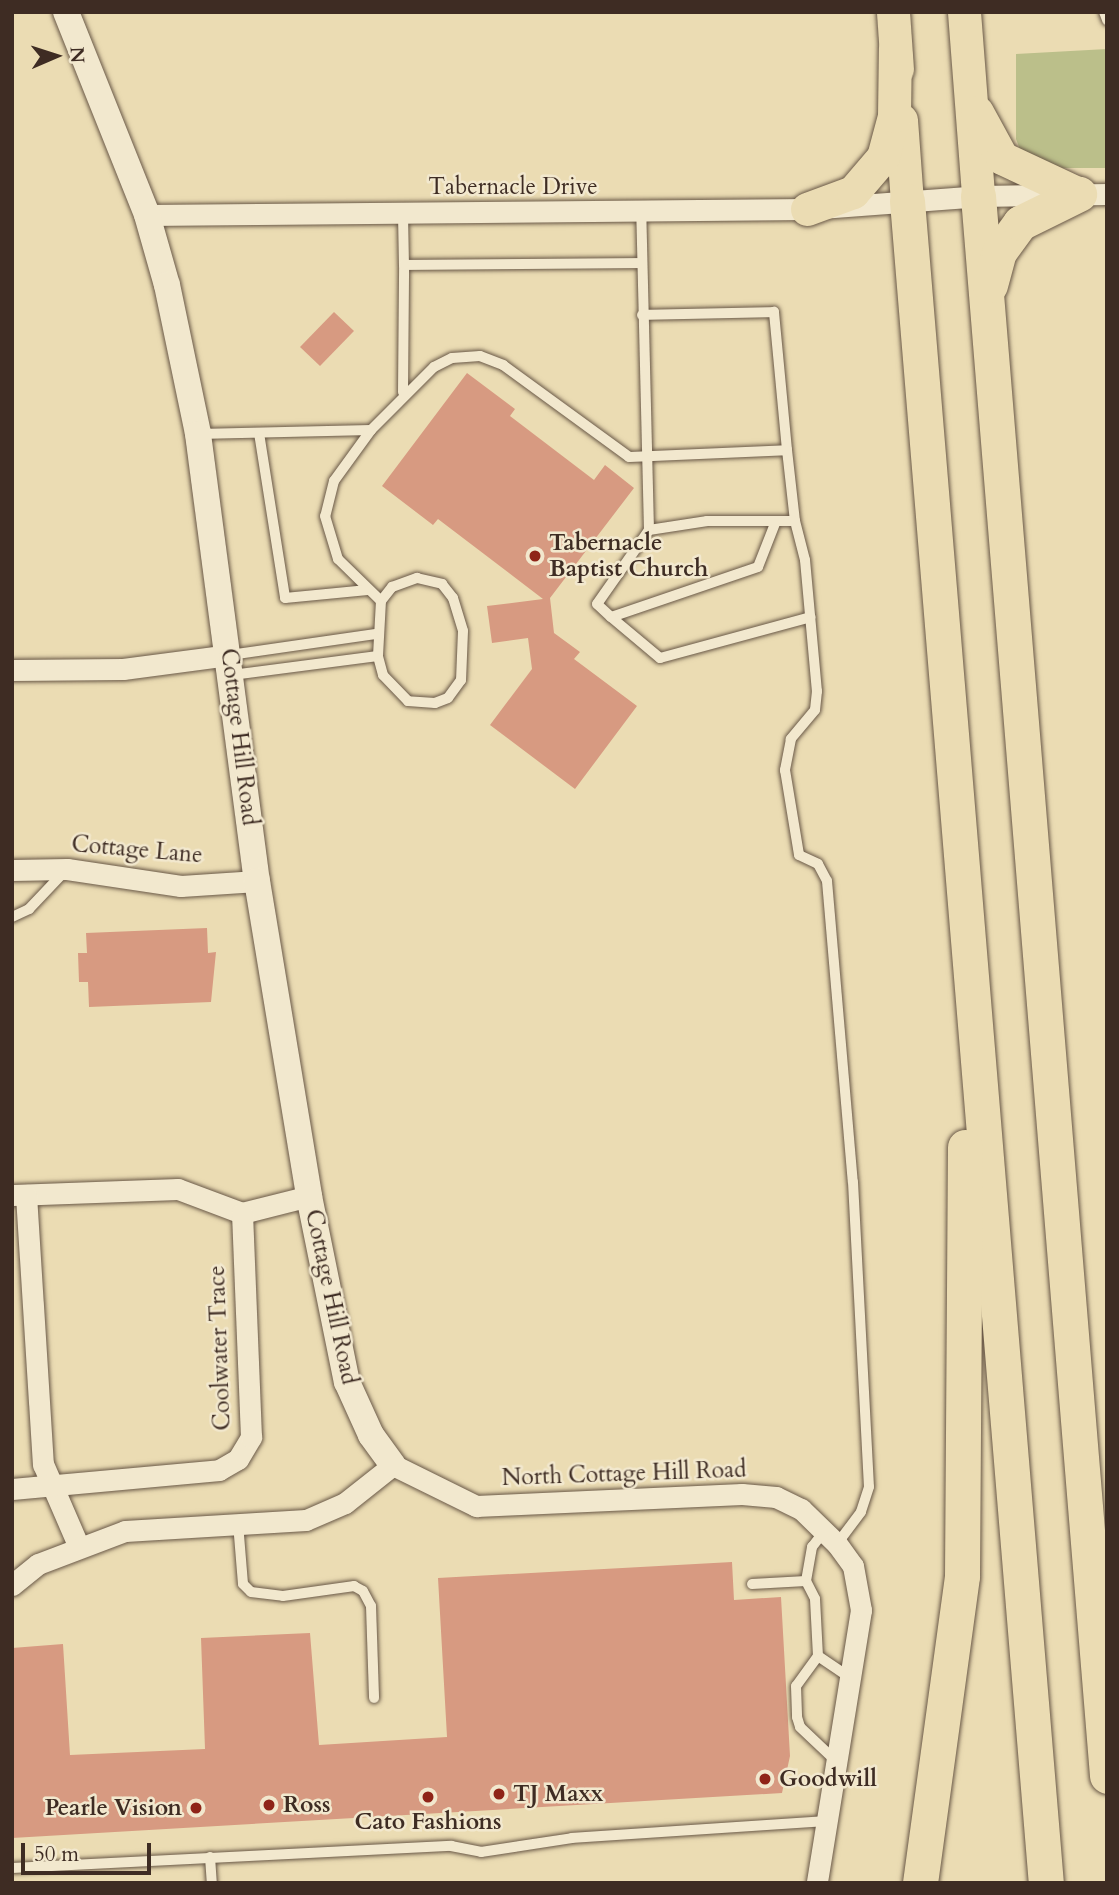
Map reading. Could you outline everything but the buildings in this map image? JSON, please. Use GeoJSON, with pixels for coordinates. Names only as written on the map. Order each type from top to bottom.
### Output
{"type":"FeatureCollection","features":[{"type":"Feature","properties":{"kind":"highway"},"geometry":{"type":"LineString","coordinates":[[985,302],[1010,234],[1093,194]]}},
{"type":"Feature","properties":{"kind":"highway"},"geometry":{"type":"LineString","coordinates":[[978,196],[1107,1776]]}},
{"type":"Feature","properties":{"kind":"highway"},"geometry":{"type":"LineString","coordinates":[[893,202],[971,961],[1046,1883]]}},
{"type":"Feature","properties":{"kind":"highway"},"geometry":{"type":"LineString","coordinates":[[920,1883],[962,1576],[971,961]]}},
{"type":"Feature","properties":{"kind":"highway"},"geometry":{"type":"LineString","coordinates":[[1068,1289],[1093,1388],[1107,1517]]}},
{"type":"Feature","properties":{"kind":"main road"},"geometry":{"type":"LineString","coordinates":[[893,12],[905,165],[893,202]]}},
{"type":"Feature","properties":{"kind":"main road"},"geometry":{"type":"LineString","coordinates":[[964,12],[978,196]]}},
{"type":"Feature","properties":{"kind":"main road"},"geometry":{"type":"LineString","coordinates":[[807,209],[853,192],[883,157],[894,116],[895,48]]}},
{"type":"Feature","properties":{"kind":"main road"},"geometry":{"type":"LineString","coordinates":[[969,82],[982,127],[1002,158],[1093,194]]}},
{"type":"Feature","properties":{"kind":"street","name":"Cottage Hill Road"},"geometry":{"type":"LineString","coordinates":[[66,12],[147,215],[198,434],[231,665],[257,881],[309,1196],[347,1382],[370,1435],[393,1465]]}},
{"type":"Feature","properties":{"kind":"street","name":"Tabernacle Drive"},"geometry":{"type":"LineString","coordinates":[[147,215],[807,209],[978,196],[1093,194]]}},
{"type":"Feature","properties":{"kind":"street"},"geometry":{"type":"LineString","coordinates":[[12,670],[231,665]]}},
{"type":"Feature","properties":{"kind":"street","name":"Cottage Lane"},"geometry":{"type":"LineString","coordinates":[[12,870],[67,869],[181,886],[257,881]]}},
{"type":"Feature","properties":{"kind":"street"},"geometry":{"type":"LineString","coordinates":[[78,1545],[43,1464],[19,1195],[178,1189],[242,1213],[309,1196]]}},
{"type":"Feature","properties":{"kind":"street","name":"Coolwater Trace"},"geometry":{"type":"LineString","coordinates":[[12,1489],[219,1470],[239,1459],[251,1437],[242,1213]]}},
{"type":"Feature","properties":{"kind":"street"},"geometry":{"type":"LineString","coordinates":[[12,1585],[38,1564],[78,1545],[125,1531],[306,1520],[345,1503],[393,1465]]}},
{"type":"Feature","properties":{"kind":"street","name":"North Cottage Hill Road"},"geometry":{"type":"LineString","coordinates":[[393,1465],[476,1506],[742,1494],[776,1497],[832,1536],[853,1566],[861,1610],[817,1883]]}},
{"type":"Feature","properties":{"kind":"lane"},"geometry":{"type":"LineString","coordinates":[[1104,12],[1107,20]]}},
{"type":"Feature","properties":{"kind":"lane"},"geometry":{"type":"LineString","coordinates":[[641,212],[645,459],[649,530],[597,604],[660,658],[811,617]]}},
{"type":"Feature","properties":{"kind":"lane"},"geometry":{"type":"LineString","coordinates":[[403,214],[403,393]]}},
{"type":"Feature","properties":{"kind":"lane"},"geometry":{"type":"LineString","coordinates":[[404,265],[641,263]]}},
{"type":"Feature","properties":{"kind":"lane"},"geometry":{"type":"LineString","coordinates":[[642,315],[774,312],[795,521],[811,617],[815,710],[791,739],[785,770],[799,855],[818,864],[827,881],[852,1168],[869,1487],[861,1512],[832,1536],[812,1547],[806,1581],[815,1599],[818,1656],[796,1686],[797,1717],[800,1727],[838,1763]]}},
{"type":"Feature","properties":{"kind":"lane"},"geometry":{"type":"LineString","coordinates":[[381,601],[338,559],[325,516],[334,481],[371,430],[403,393],[452,358],[480,356],[503,365],[629,457],[645,459],[787,450]]}},
{"type":"Feature","properties":{"kind":"lane"},"geometry":{"type":"LineString","coordinates":[[198,434],[371,430]]}},
{"type":"Feature","properties":{"kind":"lane"},"geometry":{"type":"LineString","coordinates":[[259,433],[279,587],[285,598],[368,590]]}},
{"type":"Feature","properties":{"kind":"lane"},"geometry":{"type":"LineString","coordinates":[[649,530],[707,521],[795,521]]}},
{"type":"Feature","properties":{"kind":"lane"},"geometry":{"type":"LineString","coordinates":[[611,617],[758,567],[776,521]]}},
{"type":"Feature","properties":{"kind":"lane"},"geometry":{"type":"LineString","coordinates":[[417,578],[442,584],[460,612],[466,650],[455,690],[435,703],[408,701],[383,675],[375,634],[381,601],[404,581],[417,578]]}},
{"type":"Feature","properties":{"kind":"lane"},"geometry":{"type":"LineString","coordinates":[[231,665],[375,634]]}},
{"type":"Feature","properties":{"kind":"lane"},"geometry":{"type":"LineString","coordinates":[[231,665],[378,656]]}},
{"type":"Feature","properties":{"kind":"lane"},"geometry":{"type":"LineString","coordinates":[[12,917],[29,909],[67,869]]}},
{"type":"Feature","properties":{"kind":"lane"},"geometry":{"type":"LineString","coordinates":[[238,1523],[243,1584],[251,1592],[283,1596],[354,1586],[363,1591],[371,1606],[374,1698]]}},
{"type":"Feature","properties":{"kind":"lane"},"geometry":{"type":"LineString","coordinates":[[752,1584],[806,1581]]}},
{"type":"Feature","properties":{"kind":"lane"},"geometry":{"type":"LineString","coordinates":[[818,1656],[852,1679]]}},
{"type":"Feature","properties":{"kind":"lane"},"geometry":{"type":"LineString","coordinates":[[12,1868],[451,1846],[481,1852],[572,1838],[829,1821]]}},
{"type":"Feature","properties":{"kind":"lane"},"geometry":{"type":"LineString","coordinates":[[210,1857],[212,1883]]}},
{"type":"Feature","properties":{"kind":"green space"},"geometry":{"type":"Polygon","coordinates":[[[1107,49],[1107,168],[1062,168],[1021,152],[1016,139],[1016,54],[1107,49]]]}},
{"type":"Feature","properties":{"kind":"place","name":"Tabernacle Baptist Church"},"geometry":{"type":"Point","coordinates":[535,556]}},
{"type":"Feature","properties":{"kind":"place","name":"Goodwill"},"geometry":{"type":"Point","coordinates":[765,1779]}},
{"type":"Feature","properties":{"kind":"place","name":"TJ Maxx"},"geometry":{"type":"Point","coordinates":[499,1794]}},
{"type":"Feature","properties":{"kind":"place","name":"Cato Fashions"},"geometry":{"type":"Point","coordinates":[428,1797]}},
{"type":"Feature","properties":{"kind":"place","name":"Ross"},"geometry":{"type":"Point","coordinates":[269,1805]}},
{"type":"Feature","properties":{"kind":"place","name":"Pearle Vision"},"geometry":{"type":"Point","coordinates":[196,1808]}}]}
